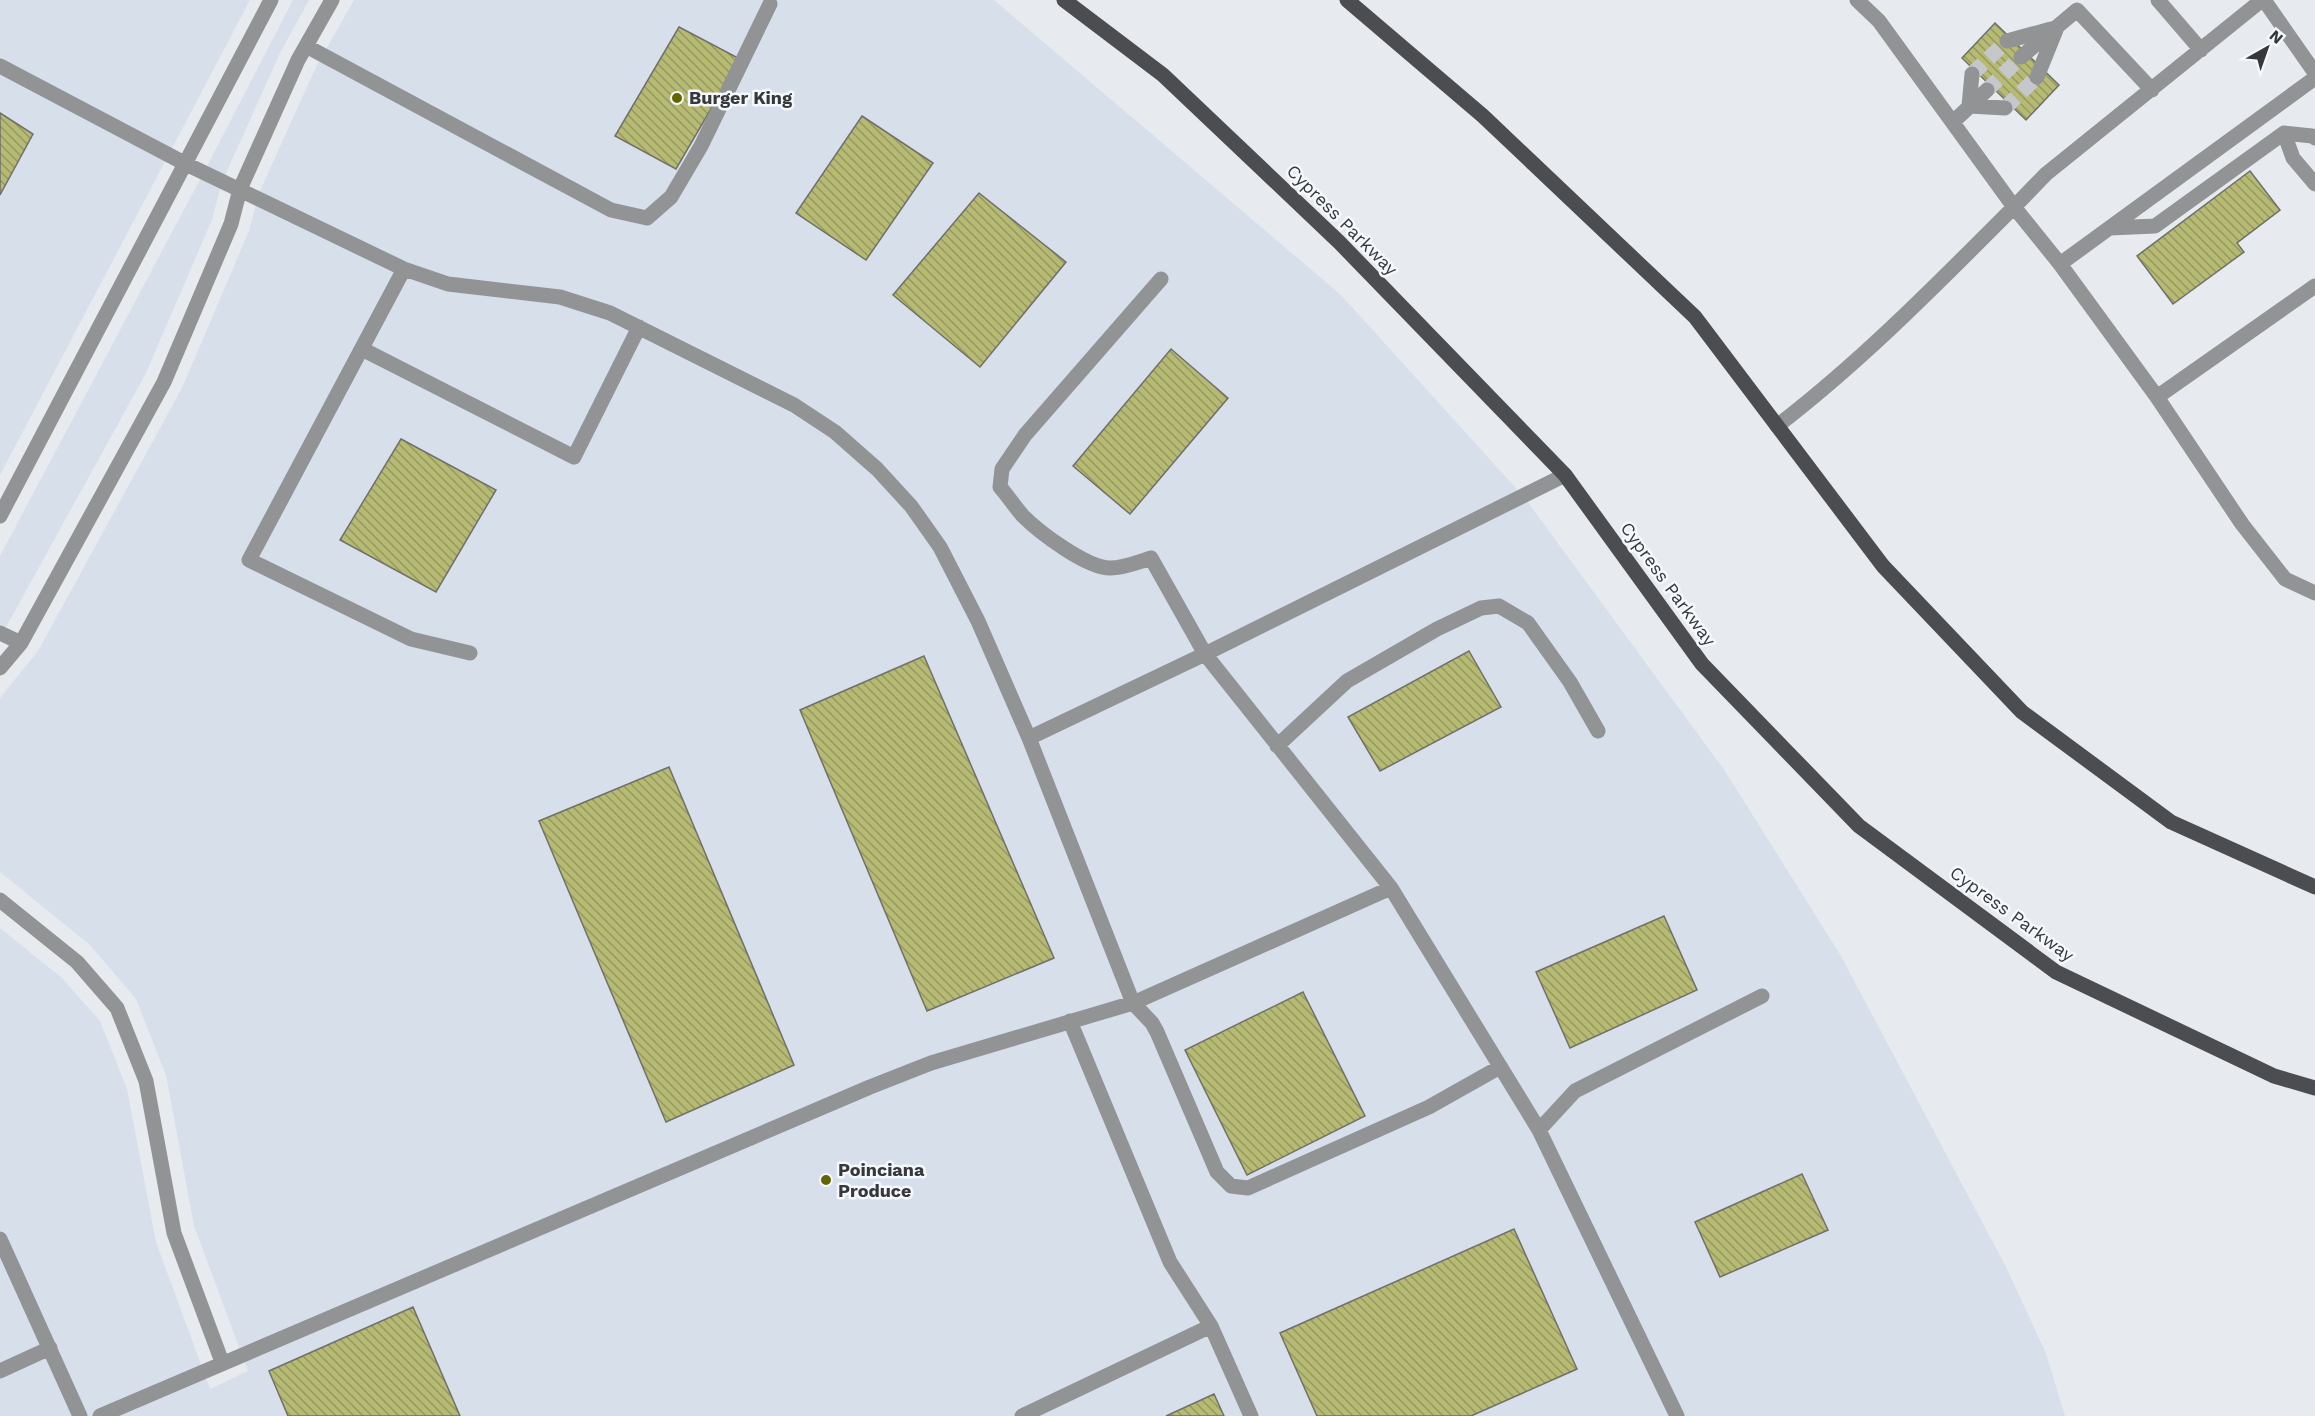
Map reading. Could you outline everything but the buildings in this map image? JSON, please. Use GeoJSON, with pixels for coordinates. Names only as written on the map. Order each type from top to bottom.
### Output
{"type":"FeatureCollection","features":[{"type":"Feature","properties":{"kind":"main road","name":"Cypress Parkway"},"geometry":{"type":"LineString","coordinates":[[1064,0],[1163,75],[1306,210],[1565,475],[1702,664],[1859,826],[2056,972],[2274,1076],[2315,1088]]}},
{"type":"Feature","properties":{"kind":"main road"},"geometry":{"type":"LineString","coordinates":[[1347,0],[1483,116],[1695,317],[1883,566],[2022,712],[2171,822],[2315,886]]}},
{"type":"Feature","properties":{"kind":"street"},"geometry":{"type":"LineString","coordinates":[[0,516],[271,0]]}},
{"type":"Feature","properties":{"kind":"street"},"geometry":{"type":"LineString","coordinates":[[0,668],[21,643],[164,382],[231,224],[240,189],[306,46],[332,0]]}},
{"type":"Feature","properties":{"kind":"street"},"geometry":{"type":"LineString","coordinates":[[1857,0],[1879,21],[2014,207],[2060,264],[2157,397],[2242,524],[2285,579],[2315,593]]}},
{"type":"Feature","properties":{"kind":"street"},"geometry":{"type":"LineString","coordinates":[[2158,0],[2201,50]]}},
{"type":"Feature","properties":{"kind":"street"},"geometry":{"type":"LineString","coordinates":[[1777,426],[1825,389],[1924,297],[2046,174],[2263,0],[2315,73]]}},
{"type":"Feature","properties":{"kind":"street"},"geometry":{"type":"LineString","coordinates":[[306,46],[611,210],[647,218],[671,197],[689,167],[770,4]]}},
{"type":"Feature","properties":{"kind":"street"},"geometry":{"type":"LineString","coordinates":[[2021,57],[2077,10],[2152,90]]}},
{"type":"Feature","properties":{"kind":"street"},"geometry":{"type":"LineString","coordinates":[[2007,41],[2057,27]]}},
{"type":"Feature","properties":{"kind":"street"},"geometry":{"type":"LineString","coordinates":[[2037,77],[2057,27]]}},
{"type":"Feature","properties":{"kind":"street"},"geometry":{"type":"LineString","coordinates":[[0,66],[186,165],[404,269],[448,284],[560,297],[610,314],[639,327],[794,405],[835,432],[877,469],[911,506],[940,547],[978,621],[1029,738],[1132,1003],[1152,1023],[1157,1032],[1217,1172],[1224,1181],[1238,1188],[1248,1188],[1429,1107],[1500,1067]]}},
{"type":"Feature","properties":{"kind":"street"},"geometry":{"type":"LineString","coordinates":[[1969,106],[1972,74]]}},
{"type":"Feature","properties":{"kind":"street"},"geometry":{"type":"LineString","coordinates":[[2060,264],[2315,78]]}},
{"type":"Feature","properties":{"kind":"street"},"geometry":{"type":"LineString","coordinates":[[1953,122],[1987,90]]}},
{"type":"Feature","properties":{"kind":"street"},"geometry":{"type":"LineString","coordinates":[[1969,106],[2005,108]]}},
{"type":"Feature","properties":{"kind":"street"},"geometry":{"type":"LineString","coordinates":[[2110,228],[2155,226],[2284,133],[2315,138]]}},
{"type":"Feature","properties":{"kind":"street"},"geometry":{"type":"LineString","coordinates":[[2284,133],[2293,158],[2315,184]]}},
{"type":"Feature","properties":{"kind":"street"},"geometry":{"type":"LineString","coordinates":[[404,269],[249,561],[411,639],[470,653]]}},
{"type":"Feature","properties":{"kind":"street"},"geometry":{"type":"LineString","coordinates":[[1161,279],[1025,435],[1002,469],[1000,487],[1024,516],[1065,548],[1093,565],[1108,568],[1122,567],[1151,558],[1205,654],[1391,888],[1539,1130],[1677,1416]]}},
{"type":"Feature","properties":{"kind":"street"},"geometry":{"type":"LineString","coordinates":[[2157,397],[2315,286]]}},
{"type":"Feature","properties":{"kind":"street"},"geometry":{"type":"LineString","coordinates":[[362,349],[574,457],[639,327]]}},
{"type":"Feature","properties":{"kind":"street"},"geometry":{"type":"LineString","coordinates":[[1029,738],[1205,654],[1565,475]]}},
{"type":"Feature","properties":{"kind":"street"},"geometry":{"type":"LineString","coordinates":[[1277,746],[1347,681],[1437,629],[1481,608],[1499,606],[1527,623],[1570,682],[1598,731]]}},
{"type":"Feature","properties":{"kind":"street"},"geometry":{"type":"LineString","coordinates":[[0,633],[21,643]]}},
{"type":"Feature","properties":{"kind":"street"},"geometry":{"type":"LineString","coordinates":[[100,1416],[870,1087],[931,1064],[1132,1003],[1391,888]]}},
{"type":"Feature","properties":{"kind":"street"},"geometry":{"type":"LineString","coordinates":[[0,900],[77,962],[117,1008],[146,1081],[174,1233],[222,1362]]}},
{"type":"Feature","properties":{"kind":"street"},"geometry":{"type":"LineString","coordinates":[[1539,1130],[1575,1091],[1762,996]]}},
{"type":"Feature","properties":{"kind":"street"},"geometry":{"type":"LineString","coordinates":[[1070,1021],[1170,1262],[1210,1326],[1251,1416]]}},
{"type":"Feature","properties":{"kind":"street"},"geometry":{"type":"LineString","coordinates":[[1,1243],[80,1416]]}},
{"type":"Feature","properties":{"kind":"street"},"geometry":{"type":"LineString","coordinates":[[1022,1416],[1210,1326]]}},
{"type":"Feature","properties":{"kind":"street"},"geometry":{"type":"LineString","coordinates":[[0,1371],[50,1348]]}},
{"type":"Feature","properties":{"kind":"shaded area"},"geometry":{"type":"Polygon","coordinates":[[[0,0],[250,0],[0,475],[0,0]]]}},
{"type":"Feature","properties":{"kind":"shaded area"},"geometry":{"type":"Polygon","coordinates":[[[293,0],[309,0],[280,53],[222,182],[212,220],[145,375],[0,638],[0,556],[293,0]]]}},
{"type":"Feature","properties":{"kind":"shaded area"},"geometry":{"type":"Polygon","coordinates":[[[354,0],[994,0],[1341,295],[1524,497],[1725,771],[1841,956],[2006,1267],[2045,1351],[2065,1416],[0,1416],[0,928],[62,978],[100,1021],[127,1089],[156,1242],[210,1389],[248,1371],[194,1226],[166,1075],[136,999],[90,945],[0,872],[0,698],[38,651],[182,388],[249,231],[259,193],[316,67],[354,0]]]}},
{"type":"Feature","properties":{"kind":"tunnel"},"geometry":{"type":"LineString","coordinates":[[1972,74],[2007,41]]}},
{"type":"Feature","properties":{"kind":"tunnel"},"geometry":{"type":"LineString","coordinates":[[1987,90],[2021,57]]}},
{"type":"Feature","properties":{"kind":"tunnel"},"geometry":{"type":"LineString","coordinates":[[2005,108],[2037,77]]}},
{"type":"Feature","properties":{"kind":"place","name":"Burger King"},"geometry":{"type":"Point","coordinates":[677,98]}},
{"type":"Feature","properties":{"kind":"place","name":"Poinciana Produce"},"geometry":{"type":"Point","coordinates":[826,1180]}}]}
